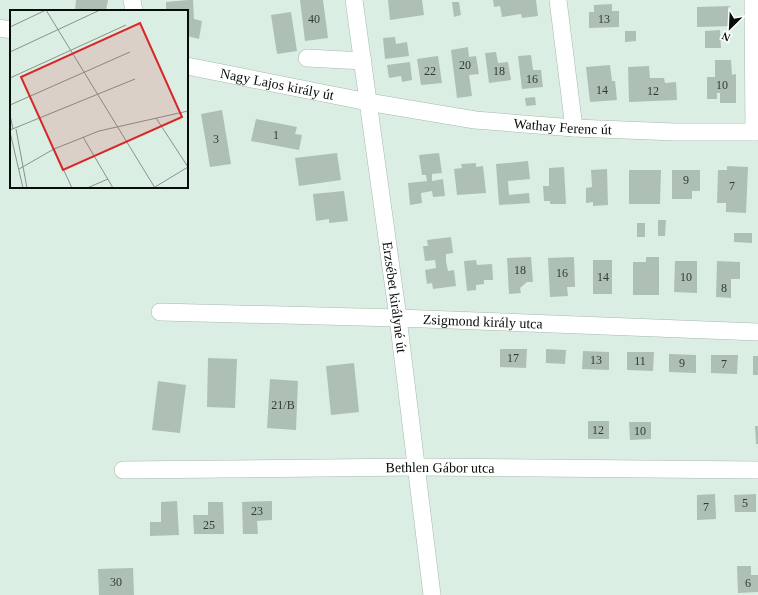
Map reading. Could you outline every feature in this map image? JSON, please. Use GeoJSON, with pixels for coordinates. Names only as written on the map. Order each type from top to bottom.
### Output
{"type":"FeatureCollection","features":[{"type":"Feature","properties":{"kind":"street"},"geometry":{"type":"LineString","coordinates":[[132,0],[134,10]]}},
{"type":"Feature","properties":{"kind":"street","name":"Erzsébet királyné út"},"geometry":{"type":"LineString","coordinates":[[354,0],[398,318],[432,595]]}},
{"type":"Feature","properties":{"kind":"street"},"geometry":{"type":"LineString","coordinates":[[558,0],[574,128]]}},
{"type":"Feature","properties":{"kind":"street"},"geometry":{"type":"LineString","coordinates":[[753,0],[756,132]]}},
{"type":"Feature","properties":{"kind":"street"},"geometry":{"type":"LineString","coordinates":[[0,28],[10,30]]}},
{"type":"Feature","properties":{"kind":"street"},"geometry":{"type":"LineString","coordinates":[[307,58],[363,61]]}},
{"type":"Feature","properties":{"kind":"street","name":"Nagy Lajos király út"},"geometry":{"type":"LineString","coordinates":[[188,66],[368,102]]}},
{"type":"Feature","properties":{"kind":"street","name":"Wathay Ferenc út"},"geometry":{"type":"LineString","coordinates":[[368,102],[475,120],[574,128],[675,132],[756,132]]}},
{"type":"Feature","properties":{"kind":"street","name":"Zsigmond király utca"},"geometry":{"type":"LineString","coordinates":[[160,312],[398,318],[758,332]]}},
{"type":"Feature","properties":{"kind":"street","name":"Bethlen Gábor utca"},"geometry":{"type":"LineString","coordinates":[[123,470],[416,466],[758,470]]}},
{"type":"Feature","properties":{"kind":"building"},"geometry":{"type":"Polygon","coordinates":[[[76,0],[108,0],[106,10],[75,10],[76,0]]]}},
{"type":"Feature","properties":{"kind":"building"},"geometry":{"type":"Polygon","coordinates":[[[193,0],[194,19],[202,21],[199,39],[188,36],[188,10],[166,10],[166,2],[193,0]]]}},
{"type":"Feature","properties":{"kind":"building"},"geometry":{"type":"Polygon","coordinates":[[[300,0],[323,0],[328,38],[305,41],[300,0]]]}},
{"type":"Feature","properties":{"kind":"building"},"geometry":{"type":"Polygon","coordinates":[[[388,0],[422,0],[424,15],[390,20],[388,0]]]}},
{"type":"Feature","properties":{"kind":"building"},"geometry":{"type":"Polygon","coordinates":[[[493,0],[536,0],[538,16],[522,18],[521,14],[502,17],[500,6],[494,7],[493,0]]]}},
{"type":"Feature","properties":{"kind":"building"},"geometry":{"type":"Polygon","coordinates":[[[452,2],[459,2],[461,15],[454,17],[452,2]]]}},
{"type":"Feature","properties":{"kind":"building"},"geometry":{"type":"Polygon","coordinates":[[[612,4],[612,11],[619,11],[619,27],[589,28],[589,12],[594,12],[594,5],[612,4]]]}},
{"type":"Feature","properties":{"kind":"building"},"geometry":{"type":"Polygon","coordinates":[[[730,6],[730,17],[734,16],[734,26],[697,27],[697,7],[730,6]]]}},
{"type":"Feature","properties":{"kind":"building"},"geometry":{"type":"Polygon","coordinates":[[[291,12],[297,51],[277,54],[271,15],[291,12]]]}},
{"type":"Feature","properties":{"kind":"building"},"geometry":{"type":"Polygon","coordinates":[[[720,30],[721,48],[705,48],[705,31],[720,30]]]}},
{"type":"Feature","properties":{"kind":"building"},"geometry":{"type":"Polygon","coordinates":[[[625,31],[636,31],[636,41],[625,42],[625,31]]]}},
{"type":"Feature","properties":{"kind":"building"},"geometry":{"type":"Polygon","coordinates":[[[395,37],[396,44],[407,42],[409,56],[385,59],[383,38],[395,37]]]}},
{"type":"Feature","properties":{"kind":"building"},"geometry":{"type":"Polygon","coordinates":[[[468,47],[469,57],[476,56],[479,74],[469,75],[472,96],[457,98],[451,50],[468,47]]]}},
{"type":"Feature","properties":{"kind":"building"},"geometry":{"type":"Polygon","coordinates":[[[496,52],[498,63],[508,62],[511,80],[489,83],[485,53],[496,52]]]}},
{"type":"Feature","properties":{"kind":"building"},"geometry":{"type":"Polygon","coordinates":[[[531,55],[533,70],[541,70],[543,87],[522,89],[518,56],[531,55]]]}},
{"type":"Feature","properties":{"kind":"building"},"geometry":{"type":"Polygon","coordinates":[[[438,56],[442,83],[421,85],[417,59],[438,56]]]}},
{"type":"Feature","properties":{"kind":"building"},"geometry":{"type":"Polygon","coordinates":[[[715,60],[731,60],[732,75],[736,74],[736,103],[720,103],[720,93],[717,93],[717,99],[707,99],[707,77],[715,77],[715,60]]]}},
{"type":"Feature","properties":{"kind":"building"},"geometry":{"type":"Polygon","coordinates":[[[410,62],[412,80],[402,82],[401,76],[389,78],[387,65],[410,62]]]}},
{"type":"Feature","properties":{"kind":"building"},"geometry":{"type":"Polygon","coordinates":[[[610,65],[612,81],[615,81],[617,100],[590,102],[586,67],[610,65]]]}},
{"type":"Feature","properties":{"kind":"building"},"geometry":{"type":"Polygon","coordinates":[[[649,66],[650,78],[664,78],[665,83],[676,82],[677,100],[629,102],[628,67],[649,66]]]}},
{"type":"Feature","properties":{"kind":"building"},"geometry":{"type":"Polygon","coordinates":[[[535,97],[536,105],[526,106],[525,98],[535,97]]]}},
{"type":"Feature","properties":{"kind":"building"},"geometry":{"type":"Polygon","coordinates":[[[222,110],[231,164],[210,167],[201,114],[222,110]]]}},
{"type":"Feature","properties":{"kind":"building"},"geometry":{"type":"Polygon","coordinates":[[[256,119],[297,127],[295,134],[302,135],[299,150],[251,141],[256,119]]]}},
{"type":"Feature","properties":{"kind":"building"},"geometry":{"type":"Polygon","coordinates":[[[337,153],[341,180],[299,186],[295,158],[337,153]]]}},
{"type":"Feature","properties":{"kind":"building"},"geometry":{"type":"Polygon","coordinates":[[[439,153],[442,173],[432,174],[432,181],[443,179],[445,196],[433,197],[432,191],[421,193],[422,203],[410,205],[408,183],[427,181],[426,175],[422,175],[419,155],[439,153]]]}},
{"type":"Feature","properties":{"kind":"building"},"geometry":{"type":"Polygon","coordinates":[[[528,161],[530,179],[508,181],[509,195],[529,193],[530,203],[499,205],[496,164],[528,161]]]}},
{"type":"Feature","properties":{"kind":"building"},"geometry":{"type":"Polygon","coordinates":[[[476,163],[476,167],[483,166],[486,193],[457,195],[454,169],[462,168],[461,164],[476,163]]]}},
{"type":"Feature","properties":{"kind":"building"},"geometry":{"type":"Polygon","coordinates":[[[727,166],[748,167],[746,213],[726,212],[726,203],[717,203],[718,170],[727,170],[727,166]]]}},
{"type":"Feature","properties":{"kind":"building"},"geometry":{"type":"Polygon","coordinates":[[[564,167],[566,204],[550,204],[550,201],[544,201],[543,186],[549,186],[549,168],[564,167]]]}},
{"type":"Feature","properties":{"kind":"building"},"geometry":{"type":"Polygon","coordinates":[[[607,169],[608,205],[593,206],[593,202],[586,203],[586,188],[592,187],[591,170],[607,169]]]}},
{"type":"Feature","properties":{"kind":"building"},"geometry":{"type":"Polygon","coordinates":[[[629,170],[661,170],[660,204],[629,204],[629,170]]]}},
{"type":"Feature","properties":{"kind":"building"},"geometry":{"type":"Polygon","coordinates":[[[672,170],[700,170],[700,191],[692,191],[692,199],[672,199],[672,170]]]}},
{"type":"Feature","properties":{"kind":"building"},"geometry":{"type":"Polygon","coordinates":[[[344,191],[348,221],[329,223],[329,219],[316,221],[313,194],[344,191]]]}},
{"type":"Feature","properties":{"kind":"building"},"geometry":{"type":"Polygon","coordinates":[[[658,220],[666,220],[665,236],[658,236],[658,220]]]}},
{"type":"Feature","properties":{"kind":"building"},"geometry":{"type":"Polygon","coordinates":[[[637,223],[645,223],[645,237],[637,237],[637,223]]]}},
{"type":"Feature","properties":{"kind":"building"},"geometry":{"type":"Polygon","coordinates":[[[734,233],[752,233],[752,243],[734,242],[734,233]]]}},
{"type":"Feature","properties":{"kind":"building"},"geometry":{"type":"Polygon","coordinates":[[[451,237],[453,253],[446,254],[446,262],[448,271],[454,270],[456,286],[433,289],[432,283],[427,284],[425,270],[436,268],[435,260],[425,261],[423,246],[428,246],[427,240],[451,237]]]}},
{"type":"Feature","properties":{"kind":"building"},"geometry":{"type":"Polygon","coordinates":[[[531,257],[533,282],[527,282],[520,288],[521,293],[509,294],[507,258],[531,257]]]}},
{"type":"Feature","properties":{"kind":"building"},"geometry":{"type":"Polygon","coordinates":[[[574,257],[575,287],[567,287],[568,296],[550,297],[548,258],[574,257]]]}},
{"type":"Feature","properties":{"kind":"building"},"geometry":{"type":"Polygon","coordinates":[[[646,257],[659,257],[659,295],[633,295],[633,262],[646,262],[646,257]]]}},
{"type":"Feature","properties":{"kind":"building"},"geometry":{"type":"Polygon","coordinates":[[[476,260],[477,265],[492,264],[493,280],[484,280],[484,284],[476,285],[476,290],[467,291],[464,261],[476,260]]]}},
{"type":"Feature","properties":{"kind":"building"},"geometry":{"type":"Polygon","coordinates":[[[593,260],[612,260],[612,294],[593,294],[593,260]]]}},
{"type":"Feature","properties":{"kind":"building"},"geometry":{"type":"Polygon","coordinates":[[[675,261],[697,261],[697,293],[674,292],[675,261]]]}},
{"type":"Feature","properties":{"kind":"building"},"geometry":{"type":"Polygon","coordinates":[[[717,261],[740,262],[740,279],[731,279],[731,298],[716,297],[717,261]]]}},
{"type":"Feature","properties":{"kind":"building"},"geometry":{"type":"Polygon","coordinates":[[[500,349],[527,349],[526,368],[500,367],[500,349]]]}},
{"type":"Feature","properties":{"kind":"building"},"geometry":{"type":"Polygon","coordinates":[[[546,349],[566,350],[565,364],[546,363],[546,349]]]}},
{"type":"Feature","properties":{"kind":"building"},"geometry":{"type":"Polygon","coordinates":[[[583,351],[609,352],[609,370],[582,369],[583,351]]]}},
{"type":"Feature","properties":{"kind":"building"},"geometry":{"type":"Polygon","coordinates":[[[627,352],[654,352],[653,371],[627,370],[627,352]]]}},
{"type":"Feature","properties":{"kind":"building"},"geometry":{"type":"Polygon","coordinates":[[[669,354],[696,355],[696,373],[669,372],[669,354]]]}},
{"type":"Feature","properties":{"kind":"building"},"geometry":{"type":"Polygon","coordinates":[[[711,355],[738,355],[737,374],[711,373],[711,355]]]}},
{"type":"Feature","properties":{"kind":"building"},"geometry":{"type":"Polygon","coordinates":[[[753,356],[758,356],[758,375],[753,375],[753,356]]]}},
{"type":"Feature","properties":{"kind":"building"},"geometry":{"type":"Polygon","coordinates":[[[208,358],[237,359],[235,408],[207,407],[208,358]]]}},
{"type":"Feature","properties":{"kind":"building"},"geometry":{"type":"Polygon","coordinates":[[[354,363],[359,412],[331,415],[326,366],[354,363]]]}},
{"type":"Feature","properties":{"kind":"building"},"geometry":{"type":"Polygon","coordinates":[[[270,379],[298,381],[296,430],[267,428],[270,379]]]}},
{"type":"Feature","properties":{"kind":"building"},"geometry":{"type":"Polygon","coordinates":[[[158,381],[186,385],[180,433],[152,430],[158,381]]]}},
{"type":"Feature","properties":{"kind":"building"},"geometry":{"type":"Polygon","coordinates":[[[588,421],[609,421],[609,439],[588,439],[588,421]]]}},
{"type":"Feature","properties":{"kind":"building"},"geometry":{"type":"Polygon","coordinates":[[[629,422],[651,422],[651,439],[630,440],[629,422]]]}},
{"type":"Feature","properties":{"kind":"building"},"geometry":{"type":"Polygon","coordinates":[[[755,426],[758,426],[758,444],[756,444],[755,426]]]}},
{"type":"Feature","properties":{"kind":"building"},"geometry":{"type":"Polygon","coordinates":[[[715,494],[716,519],[697,520],[697,495],[715,494]]]}},
{"type":"Feature","properties":{"kind":"building"},"geometry":{"type":"Polygon","coordinates":[[[756,494],[756,512],[735,512],[734,495],[756,494]]]}},
{"type":"Feature","properties":{"kind":"building"},"geometry":{"type":"Polygon","coordinates":[[[177,501],[179,535],[150,536],[150,522],[161,522],[161,502],[177,501]]]}},
{"type":"Feature","properties":{"kind":"building"},"geometry":{"type":"Polygon","coordinates":[[[272,501],[272,520],[257,521],[258,534],[243,534],[242,502],[272,501]]]}},
{"type":"Feature","properties":{"kind":"building"},"geometry":{"type":"Polygon","coordinates":[[[208,502],[223,502],[224,534],[194,534],[193,515],[208,515],[208,502]]]}},
{"type":"Feature","properties":{"kind":"building"},"geometry":{"type":"Polygon","coordinates":[[[737,566],[751,566],[751,575],[758,575],[758,592],[738,593],[737,566]]]}},
{"type":"Feature","properties":{"kind":"building"},"geometry":{"type":"Polygon","coordinates":[[[133,568],[134,595],[99,595],[98,569],[133,568]]]}}]}
